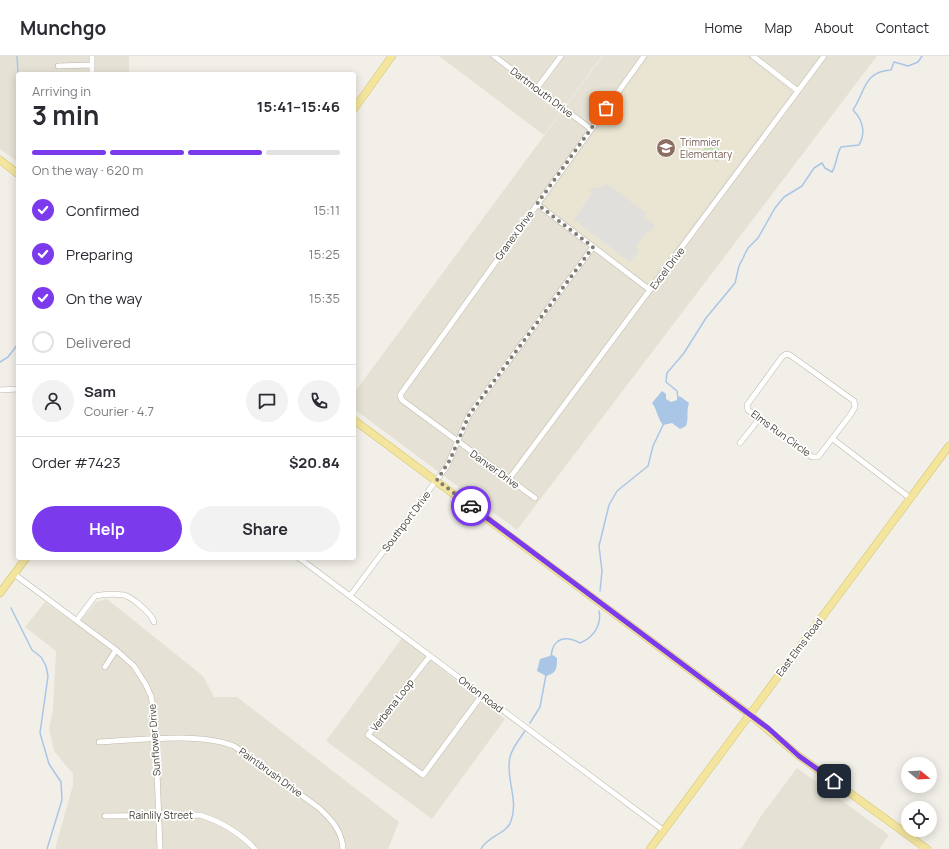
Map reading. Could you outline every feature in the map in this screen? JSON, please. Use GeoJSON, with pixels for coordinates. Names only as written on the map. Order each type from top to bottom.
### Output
{"type":"FeatureCollection","features":[{"type":"Feature","properties":{"kind":"main road"},"geometry":{"type":"LineString","coordinates":[[356,106],[392,56]]}},
{"type":"Feature","properties":{"kind":"main road"},"geometry":{"type":"LineString","coordinates":[[0,160],[16,171]]}},
{"type":"Feature","properties":{"kind":"main road"},"geometry":{"type":"LineString","coordinates":[[356,421],[437,480],[750,714],[799,756],[927,849]]}},
{"type":"Feature","properties":{"kind":"main road","name":"East Elms Road"},"geometry":{"type":"LineString","coordinates":[[650,849],[949,446]]}},
{"type":"Feature","properties":{"kind":"main road"},"geometry":{"type":"LineString","coordinates":[[0,593],[24,560]]}},
{"type":"Feature","properties":{"kind":"street"},"geometry":{"type":"LineString","coordinates":[[92,56],[92,72]]}},
{"type":"Feature","properties":{"kind":"street","name":"Dartmouth Drive"},"geometry":{"type":"LineString","coordinates":[[494,56],[591,129]]}},
{"type":"Feature","properties":{"kind":"street"},"geometry":{"type":"LineString","coordinates":[[537,88],[561,56]]}},
{"type":"Feature","properties":{"kind":"street","name":"Granex Drive"},"geometry":{"type":"LineString","coordinates":[[400,395],[644,56]]}},
{"type":"Feature","properties":{"kind":"street"},"geometry":{"type":"LineString","coordinates":[[753,56],[798,90]]}},
{"type":"Feature","properties":{"kind":"street","name":"Excel Drive"},"geometry":{"type":"LineString","coordinates":[[509,480],[824,56]]}},
{"type":"Feature","properties":{"kind":"street"},"geometry":{"type":"LineString","coordinates":[[58,66],[92,65]]}},
{"type":"Feature","properties":{"kind":"street"},"geometry":{"type":"LineString","coordinates":[[537,204],[650,290]]}},
{"type":"Feature","properties":{"kind":"street","name":"Southport Drive"},"geometry":{"type":"LineString","coordinates":[[350,596],[437,480],[450,460],[469,415],[593,247]]}},
{"type":"Feature","properties":{"kind":"street","name":"Elms Run Circle"},"geometry":{"type":"LineString","coordinates":[[786,354],[790,355],[854,401],[855,406],[852,414],[833,439],[822,454],[818,457],[812,457],[748,410],[747,405],[782,357],[786,354]]}},
{"type":"Feature","properties":{"kind":"street"},"geometry":{"type":"LineString","coordinates":[[0,390],[16,389]]}},
{"type":"Feature","properties":{"kind":"street","name":"Danver Drive"},"geometry":{"type":"LineString","coordinates":[[400,395],[402,400],[534,498]]}},
{"type":"Feature","properties":{"kind":"street"},"geometry":{"type":"LineString","coordinates":[[740,443],[759,419]]}},
{"type":"Feature","properties":{"kind":"street"},"geometry":{"type":"LineString","coordinates":[[833,439],[910,498]]}},
{"type":"Feature","properties":{"kind":"street","name":"Onion Road"},"geometry":{"type":"LineString","coordinates":[[302,560],[663,830]]}},
{"type":"Feature","properties":{"kind":"street","name":"Sunflower Drive"},"geometry":{"type":"LineString","coordinates":[[14,574],[116,650],[134,666],[146,685],[153,708],[160,849]]}},
{"type":"Feature","properties":{"kind":"street"},"geometry":{"type":"LineString","coordinates":[[77,620],[95,596],[122,595],[128,597],[151,615],[154,622]]}},
{"type":"Feature","properties":{"kind":"street"},"geometry":{"type":"LineString","coordinates":[[104,666],[116,650]]}},
{"type":"Feature","properties":{"kind":"street","name":"Verbena Loop"},"geometry":{"type":"LineString","coordinates":[[430,656],[368,735],[374,740],[423,775],[482,695]]}},
{"type":"Feature","properties":{"kind":"street","name":"Paintbrush Drive"},"geometry":{"type":"LineString","coordinates":[[99,742],[202,739],[223,741],[234,746],[320,808],[332,820],[339,831],[343,849]]}},
{"type":"Feature","properties":{"kind":"street","name":"Rainlily Street"},"geometry":{"type":"LineString","coordinates":[[105,816],[192,814],[215,819],[232,828],[255,849]]}},
{"type":"Feature","properties":{"kind":"shaded area"},"geometry":{"type":"Polygon","coordinates":[[[0,56],[129,56],[129,72],[16,72],[16,161],[0,149],[0,56]]]}},
{"type":"Feature","properties":{"kind":"shaded area"},"geometry":{"type":"Polygon","coordinates":[[[439,56],[602,56],[544,135],[439,56]]]}},
{"type":"Feature","properties":{"kind":"shaded area"},"geometry":{"type":"Polygon","coordinates":[[[603,56],[877,56],[517,530],[356,410],[356,390],[603,56]]]}},
{"type":"Feature","properties":{"kind":"shaded area","name":"Trimmier Elementary"},"geometry":{"type":"Polygon","coordinates":[[[650,56],[744,56],[791,92],[648,284],[543,204],[650,56]]]}},
{"type":"Feature","properties":{"kind":"shaded area"},"geometry":{"type":"Polygon","coordinates":[[[606,183],[646,213],[644,217],[655,225],[651,231],[644,233],[645,234],[635,247],[639,250],[630,262],[580,224],[582,220],[578,223],[574,220],[592,193],[588,189],[605,186],[606,183]]]}},
{"type":"Feature","properties":{"kind":"shaded area"},"geometry":{"type":"Polygon","coordinates":[[[107,599],[203,676],[214,697],[237,697],[399,822],[388,849],[55,849],[73,785],[73,774],[54,751],[49,729],[53,710],[56,651],[25,627],[45,602],[77,625],[96,602],[107,599]]]}},
{"type":"Feature","properties":{"kind":"shaded area"},"geometry":{"type":"Polygon","coordinates":[[[402,638],[505,719],[432,819],[326,741],[402,638]]]}},
{"type":"Feature","properties":{"kind":"shaded area"},"geometry":{"type":"Polygon","coordinates":[[[797,768],[889,835],[879,849],[741,849],[761,816],[797,768]]]}},
{"type":"Feature","properties":{"kind":"green space"},"geometry":{"type":"Polygon","coordinates":[[[709,142],[724,153],[717,162],[702,151],[709,142]]]}},
{"type":"Feature","properties":{"kind":"water"},"geometry":{"type":"Polygon","coordinates":[[[662,391],[666,394],[666,399],[671,402],[677,400],[677,396],[689,403],[686,426],[680,429],[672,423],[663,425],[661,423],[652,403],[662,391]]]}},
{"type":"Feature","properties":{"kind":"water"},"geometry":{"type":"Polygon","coordinates":[[[553,655],[557,658],[556,670],[554,672],[546,676],[537,671],[540,659],[553,655]]]}},
{"type":"Feature","properties":{"kind":"waterway"},"geometry":{"type":"LineString","coordinates":[[17,56],[18,72]]}},
{"type":"Feature","properties":{"kind":"waterway"},"geometry":{"type":"LineString","coordinates":[[678,398],[677,391],[666,382],[667,373],[684,353],[706,318],[735,283],[739,266],[748,248],[758,238],[775,208],[784,197],[802,186],[814,168],[822,163],[825,168],[832,172],[841,147],[859,145],[863,131],[861,122],[853,110],[870,78],[882,71],[891,70],[894,62],[908,66],[918,62],[922,56]]}},
{"type":"Feature","properties":{"kind":"waterway"},"geometry":{"type":"LineString","coordinates":[[0,362],[8,357],[16,347]]}},
{"type":"Feature","properties":{"kind":"waterway"},"geometry":{"type":"LineString","coordinates":[[600,591],[602,571],[599,546],[609,505],[617,491],[648,466],[653,446],[664,423]]}},
{"type":"Feature","properties":{"kind":"waterway"},"geometry":{"type":"LineString","coordinates":[[11,608],[32,650],[41,657],[46,666],[48,676],[40,733],[49,764],[61,782],[62,800],[47,849]]}},
{"type":"Feature","properties":{"kind":"waterway"},"geometry":{"type":"LineString","coordinates":[[551,656],[554,645],[561,640],[569,639],[580,643],[589,638],[598,626],[600,616],[599,611]]}},
{"type":"Feature","properties":{"kind":"waterway"},"geometry":{"type":"LineString","coordinates":[[530,723],[540,707],[546,675]]}},
{"type":"Feature","properties":{"kind":"waterway"},"geometry":{"type":"LineString","coordinates":[[481,849],[488,841],[505,829],[511,821],[514,805],[509,773],[510,757],[514,747],[525,731]]}},
{"type":"Feature","properties":{"kind":"way so far"},"geometry":{"type":"LineString","coordinates":[[471,506],[437,480],[447,466],[454,452],[464,423],[469,415],[593,247],[537,204],[606,108]]}},
{"type":"Feature","properties":{"kind":"place","name":"Trimmier Elementary"},"geometry":{"type":"Point","coordinates":[666,148]}},
{"type":"Feature","properties":{"kind":"route"},"geometry":{"type":"LineString","coordinates":[[471,506],[768,728],[799,756],[834,781]]}}]}
